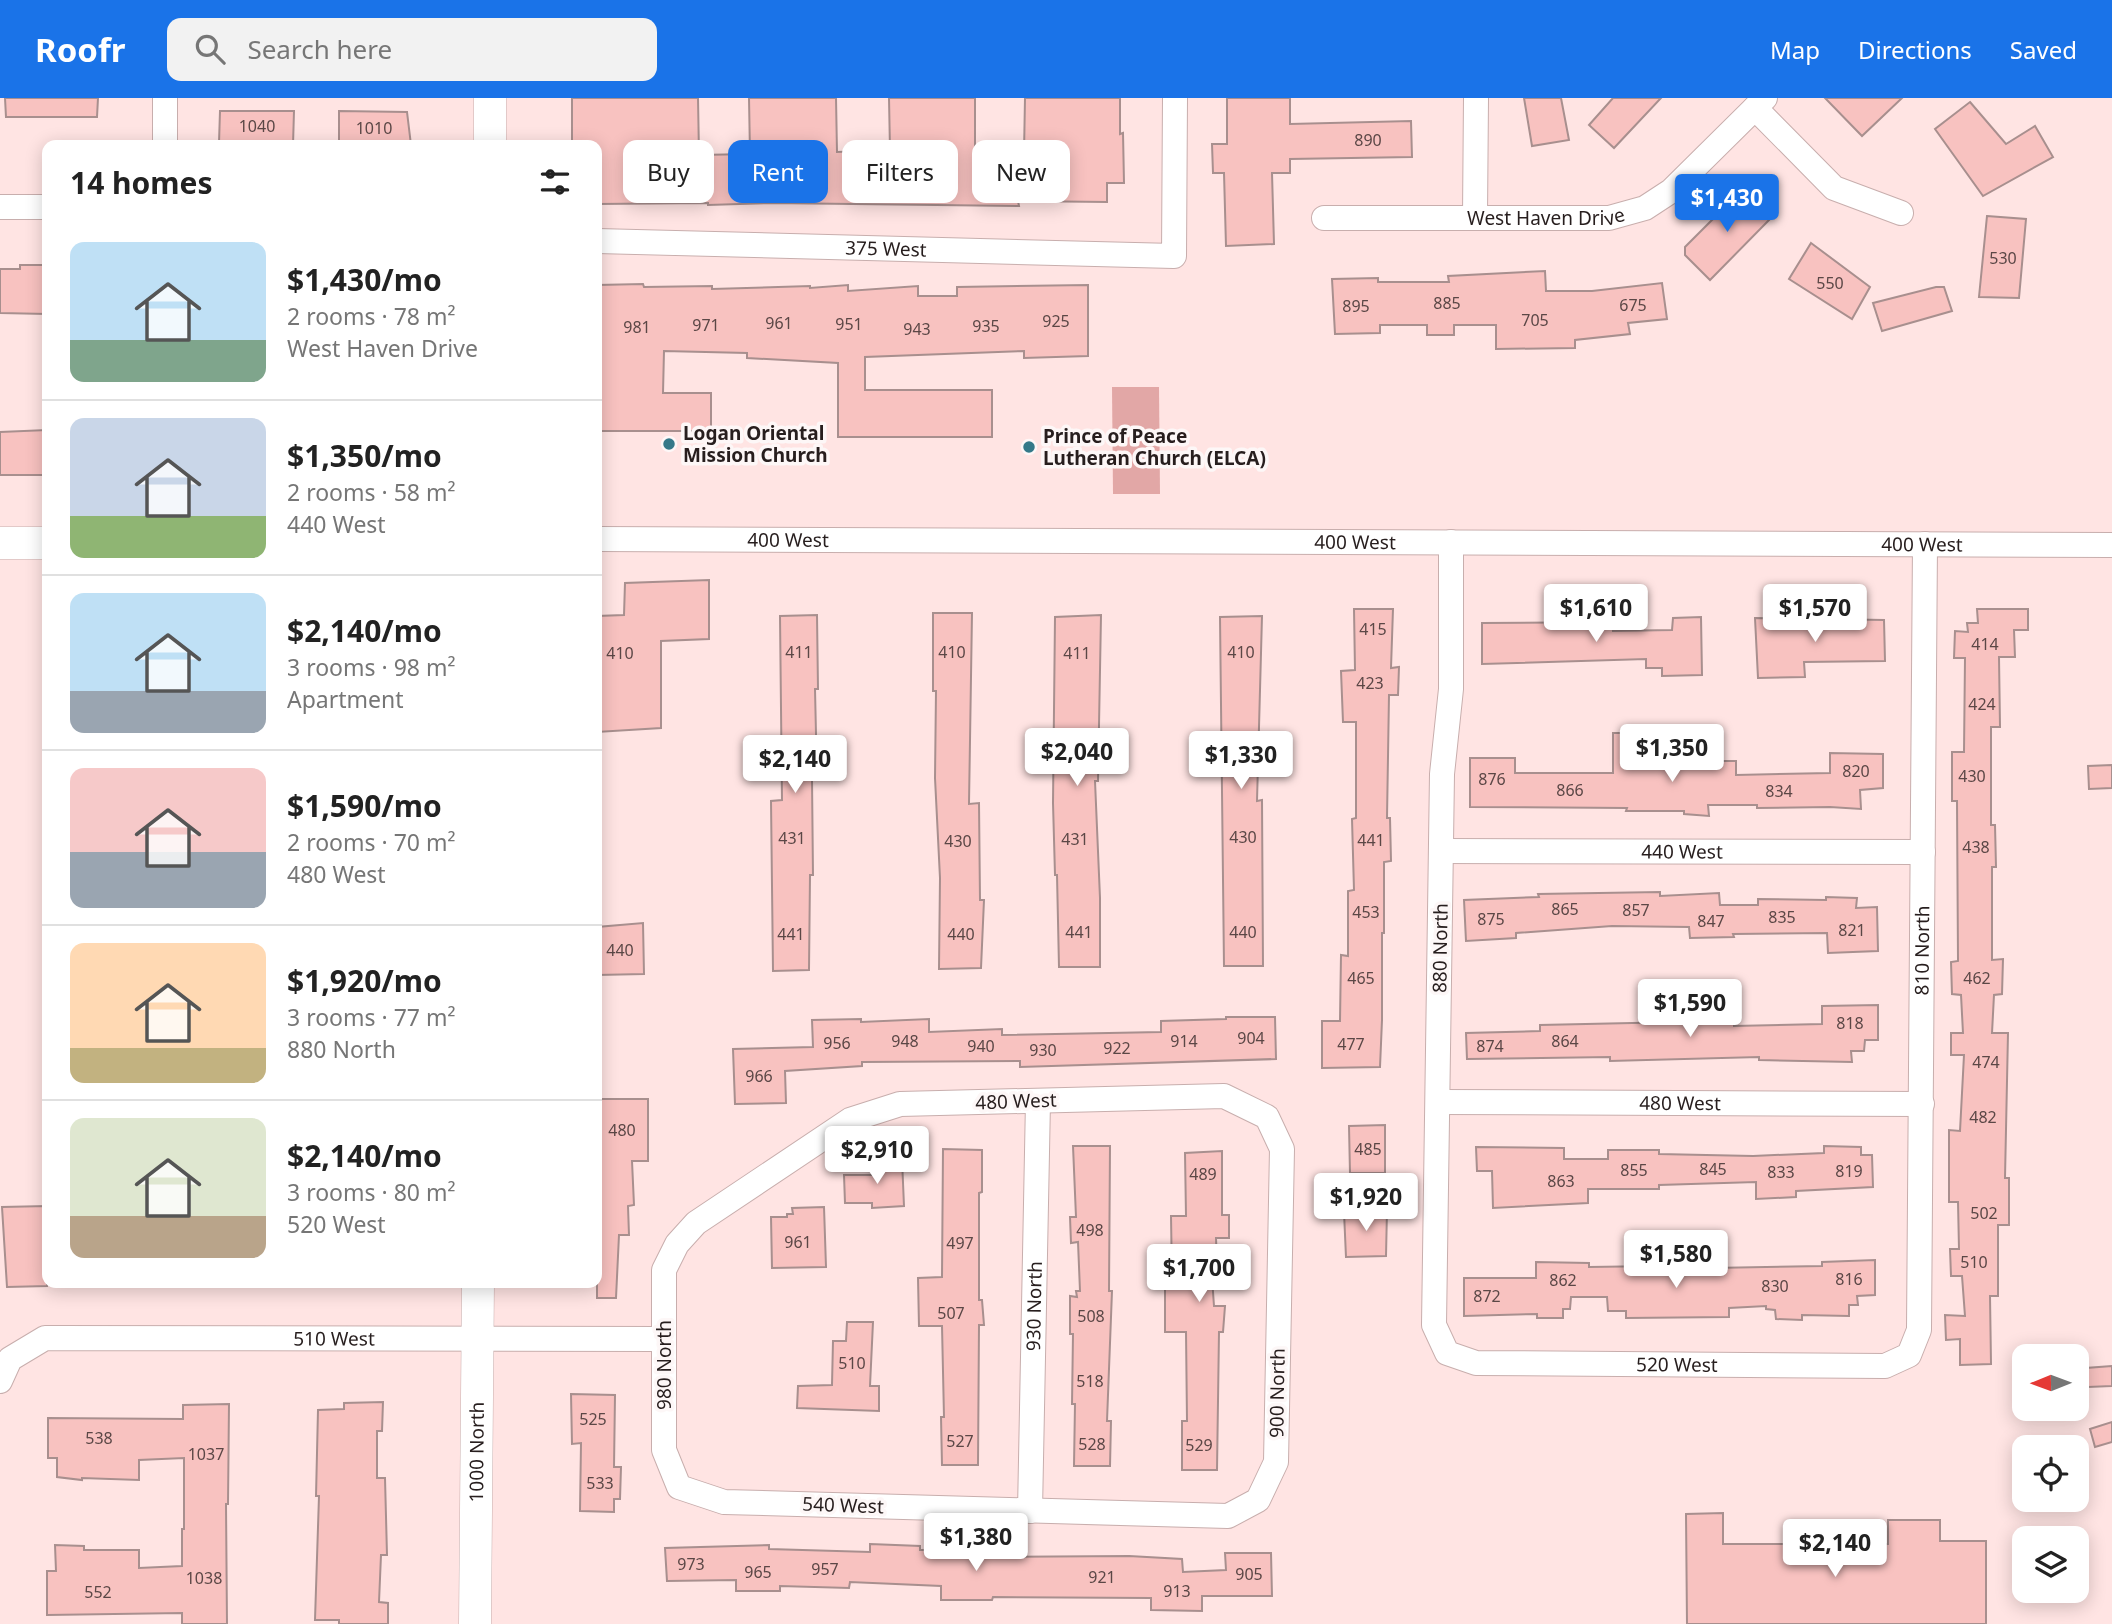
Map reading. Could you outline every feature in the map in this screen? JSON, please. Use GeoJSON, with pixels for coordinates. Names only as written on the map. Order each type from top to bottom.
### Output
{"type":"FeatureCollection","features":[{"type":"Feature","properties":{"kind":"street"},"geometry":{"type":"LineString","coordinates":[[165,98],[165,140]]}},
{"type":"Feature","properties":{"kind":"street"},"geometry":{"type":"LineString","coordinates":[[490,98],[490,140]]}},
{"type":"Feature","properties":{"kind":"street","name":"375 West"},"geometry":{"type":"LineString","coordinates":[[602,241],[1174,256],[1175,98]]}},
{"type":"Feature","properties":{"kind":"street"},"geometry":{"type":"LineString","coordinates":[[1475,216],[1476,98]]}},
{"type":"Feature","properties":{"kind":"street"},"geometry":{"type":"LineString","coordinates":[[1760,103],[1834,188],[1901,213]]}},
{"type":"Feature","properties":{"kind":"street","name":"West Haven Drive"},"geometry":{"type":"LineString","coordinates":[[1324,218],[1609,218],[1645,208],[1671,191],[1760,103]]}},
{"type":"Feature","properties":{"kind":"street"},"geometry":{"type":"LineString","coordinates":[[0,206],[42,207]]}},
{"type":"Feature","properties":{"kind":"street","name":"400 West"},"geometry":{"type":"LineString","coordinates":[[602,539],[2112,545]]}},
{"type":"Feature","properties":{"kind":"street","name":"880 North"},"geometry":{"type":"LineString","coordinates":[[1447,1353],[1434,1325],[1442,775],[1451,689],[1451,542]]}},
{"type":"Feature","properties":{"kind":"street"},"geometry":{"type":"LineString","coordinates":[[0,543],[42,543]]}},
{"type":"Feature","properties":{"kind":"street","name":"810 North"},"geometry":{"type":"LineString","coordinates":[[1909,1355],[1919,1330],[1926,544]]}},
{"type":"Feature","properties":{"kind":"street","name":"440 West"},"geometry":{"type":"LineString","coordinates":[[1441,851],[1923,852]]}},
{"type":"Feature","properties":{"kind":"street","name":"480 West"},"geometry":{"type":"LineString","coordinates":[[677,1244],[696,1223],[850,1119],[900,1104],[1224,1096],[1267,1117]]}},
{"type":"Feature","properties":{"kind":"street","name":"930 North"},"geometry":{"type":"LineString","coordinates":[[1030,1511],[1038,1101]]}},
{"type":"Feature","properties":{"kind":"street","name":"480 West"},"geometry":{"type":"LineString","coordinates":[[1438,1102],[1922,1104]]}},
{"type":"Feature","properties":{"kind":"street","name":"900 North"},"geometry":{"type":"LineString","coordinates":[[1258,1500],[1276,1462],[1282,1149],[1267,1117]]}},
{"type":"Feature","properties":{"kind":"street","name":"980 North"},"geometry":{"type":"LineString","coordinates":[[677,1244],[664,1270],[664,1450],[679,1487]]}},
{"type":"Feature","properties":{"kind":"street","name":"1000 North"},"geometry":{"type":"LineString","coordinates":[[475,1624],[478,1288]]}},
{"type":"Feature","properties":{"kind":"street","name":"510 West"},"geometry":{"type":"LineString","coordinates":[[5,1370],[45,1339],[664,1339]]}},
{"type":"Feature","properties":{"kind":"street","name":"520 West"},"geometry":{"type":"LineString","coordinates":[[1447,1353],[1476,1363],[1885,1366],[1909,1355]]}},
{"type":"Feature","properties":{"kind":"street","name":"540 West"},"geometry":{"type":"LineString","coordinates":[[679,1487],[724,1502],[1228,1516],[1258,1500]]}},
{"type":"Feature","properties":{"kind":"shaded area"},"geometry":{"type":"Polygon","coordinates":[[[1112,387],[1159,387],[1160,494],[1113,494],[1112,387]]]}},
{"type":"Feature","properties":{"kind":"building"},"geometry":{"type":"Polygon","coordinates":[[[5,98],[98,98],[97,117],[6,117],[5,98]]]}},
{"type":"Feature","properties":{"kind":"building"},"geometry":{"type":"Polygon","coordinates":[[[572,98],[698,98],[699,140],[623,140],[623,203],[708,203],[602,204],[602,140],[572,140],[572,98]]]}},
{"type":"Feature","properties":{"kind":"building"},"geometry":{"type":"Polygon","coordinates":[[[749,98],[836,98],[837,152],[842,152],[842,203],[958,203],[958,140],[890,140],[889,98],[975,98],[972,203],[1018,203],[1019,206],[771,203],[828,203],[828,140],[750,140],[749,98]]]}},
{"type":"Feature","properties":{"kind":"building"},"geometry":{"type":"Polygon","coordinates":[[[1025,98],[1120,98],[1124,183],[1107,183],[1107,202],[1070,202],[1070,140],[1024,140],[1025,98]]]}},
{"type":"Feature","properties":{"kind":"building"},"geometry":{"type":"Polygon","coordinates":[[[1227,98],[1290,98],[1290,124],[1411,121],[1412,157],[1290,159],[1290,173],[1272,173],[1274,244],[1226,246],[1224,173],[1213,173],[1212,144],[1227,144],[1227,98]]]}},
{"type":"Feature","properties":{"kind":"building"},"geometry":{"type":"Polygon","coordinates":[[[1524,98],[1561,98],[1569,140],[1532,146],[1524,98]]]}},
{"type":"Feature","properties":{"kind":"building"},"geometry":{"type":"Polygon","coordinates":[[[1613,98],[1661,98],[1614,148],[1589,125],[1613,98]]]}},
{"type":"Feature","properties":{"kind":"building"},"geometry":{"type":"Polygon","coordinates":[[[1825,98],[1902,98],[1862,136],[1825,98]]]}},
{"type":"Feature","properties":{"kind":"building"},"geometry":{"type":"Polygon","coordinates":[[[1970,102],[2006,144],[2035,126],[2053,157],[1983,196],[1935,129],[1970,102]]]}},
{"type":"Feature","properties":{"kind":"building"},"geometry":{"type":"Polygon","coordinates":[[[220,111],[294,111],[293,140],[219,140],[220,111]]]}},
{"type":"Feature","properties":{"kind":"building"},"geometry":{"type":"Polygon","coordinates":[[[339,111],[407,112],[410,140],[339,140],[339,111]]]}},
{"type":"Feature","properties":{"kind":"building"},"geometry":{"type":"Polygon","coordinates":[[[728,154],[728,203],[771,203],[708,205],[714,203],[714,155],[728,154]]]}},
{"type":"Feature","properties":{"kind":"building"},"geometry":{"type":"Polygon","coordinates":[[[1743,189],[1772,217],[1710,280],[1685,255],[1685,247],[1743,189]]]}},
{"type":"Feature","properties":{"kind":"building"},"geometry":{"type":"Polygon","coordinates":[[[1987,216],[2026,219],[2019,298],[1979,297],[1987,216]]]}},
{"type":"Feature","properties":{"kind":"building"},"geometry":{"type":"Polygon","coordinates":[[[1811,243],[1870,287],[1852,319],[1789,279],[1811,243]]]}},
{"type":"Feature","properties":{"kind":"building"},"geometry":{"type":"Polygon","coordinates":[[[20,265],[42,265],[42,314],[0,313],[0,269],[20,269],[20,265]]]}},
{"type":"Feature","properties":{"kind":"building"},"geometry":{"type":"Polygon","coordinates":[[[1545,271],[1546,291],[1592,291],[1662,283],[1667,319],[1628,323],[1630,334],[1575,340],[1575,348],[1496,349],[1496,325],[1454,325],[1454,335],[1427,335],[1427,325],[1380,325],[1380,333],[1335,334],[1332,279],[1378,278],[1378,282],[1449,282],[1448,276],[1545,271]]]}},
{"type":"Feature","properties":{"kind":"building"},"geometry":{"type":"Polygon","coordinates":[[[602,285],[712,286],[712,289],[848,285],[848,291],[918,286],[918,296],[957,296],[957,287],[1088,285],[1088,356],[1024,358],[1024,351],[865,357],[865,390],[992,390],[992,437],[838,437],[838,363],[747,358],[747,353],[664,351],[663,393],[711,393],[711,431],[602,431],[602,285]]]}},
{"type":"Feature","properties":{"kind":"building"},"geometry":{"type":"Polygon","coordinates":[[[1944,287],[1952,311],[1882,331],[1873,303],[1944,287]]]}},
{"type":"Feature","properties":{"kind":"building"},"geometry":{"type":"Polygon","coordinates":[[[42,430],[42,475],[0,475],[0,432],[42,430]]]}},
{"type":"Feature","properties":{"kind":"building"},"geometry":{"type":"Polygon","coordinates":[[[709,580],[709,639],[661,641],[661,728],[602,732],[602,616],[624,615],[625,583],[709,580]]]}},
{"type":"Feature","properties":{"kind":"building"},"geometry":{"type":"Polygon","coordinates":[[[1354,609],[1393,609],[1391,668],[1399,667],[1398,695],[1389,695],[1387,818],[1390,818],[1391,861],[1384,862],[1380,1067],[1322,1068],[1322,1021],[1340,1021],[1341,955],[1348,956],[1348,891],[1354,890],[1352,819],[1356,818],[1356,722],[1343,722],[1341,671],[1355,670],[1354,609]]]}},
{"type":"Feature","properties":{"kind":"building"},"geometry":{"type":"Polygon","coordinates":[[[1977,609],[2028,609],[2028,630],[2014,630],[2015,657],[1999,657],[2000,727],[1991,727],[1991,825],[1995,825],[1996,867],[1992,867],[1992,960],[2003,959],[2002,994],[1994,995],[1992,1033],[2008,1033],[2005,1178],[2009,1178],[2009,1225],[1998,1225],[1998,1296],[1990,1296],[1991,1364],[1960,1365],[1960,1339],[1946,1340],[1945,1315],[1965,1316],[1962,1276],[1951,1276],[1950,1249],[1959,1249],[1958,1202],[1949,1202],[1949,1130],[1960,1131],[1964,1055],[1951,1055],[1951,1033],[1963,1033],[1961,995],[1952,994],[1951,962],[1958,961],[1957,801],[1952,801],[1952,752],[1964,752],[1965,658],[1954,658],[1955,631],[1968,632],[1967,623],[1978,623],[1977,609]]]}},
{"type":"Feature","properties":{"kind":"building"},"geometry":{"type":"Polygon","coordinates":[[[933,613],[972,613],[969,804],[979,803],[980,900],[984,900],[981,968],[939,969],[940,878],[935,778],[933,613]]]}},
{"type":"Feature","properties":{"kind":"building"},"geometry":{"type":"Polygon","coordinates":[[[817,615],[817,779],[812,779],[813,875],[810,875],[809,970],[773,971],[771,801],[782,800],[780,616],[817,615]]]}},
{"type":"Feature","properties":{"kind":"building"},"geometry":{"type":"Polygon","coordinates":[[[1101,615],[1098,781],[1095,781],[1100,967],[1059,967],[1053,803],[1055,617],[1101,615]]]}},
{"type":"Feature","properties":{"kind":"building"},"geometry":{"type":"Polygon","coordinates":[[[1262,616],[1257,801],[1262,800],[1263,966],[1224,966],[1220,617],[1262,616]]]}},
{"type":"Feature","properties":{"kind":"building"},"geometry":{"type":"Polygon","coordinates":[[[1701,617],[1702,675],[1662,676],[1662,668],[1646,668],[1646,659],[1482,664],[1482,623],[1613,622],[1613,631],[1672,630],[1673,618],[1701,617]]]}},
{"type":"Feature","properties":{"kind":"building"},"geometry":{"type":"Polygon","coordinates":[[[1755,618],[1884,620],[1885,661],[1804,662],[1805,677],[1758,678],[1755,618]]]}},
{"type":"Feature","properties":{"kind":"building"},"geometry":{"type":"Polygon","coordinates":[[[1613,733],[1634,733],[1635,745],[1663,745],[1662,761],[1736,761],[1736,775],[1830,773],[1830,753],[1883,754],[1883,788],[1860,790],[1861,809],[1708,805],[1709,816],[1684,814],[1684,811],[1626,811],[1627,808],[1470,807],[1470,758],[1515,758],[1515,773],[1613,773],[1613,733]]]}},
{"type":"Feature","properties":{"kind":"building"},"geometry":{"type":"Polygon","coordinates":[[[2112,765],[2112,788],[2089,789],[2088,766],[2112,765]]]}},
{"type":"Feature","properties":{"kind":"building"},"geometry":{"type":"Polygon","coordinates":[[[1660,892],[1660,896],[1719,893],[1720,905],[1758,905],[1758,899],[1857,898],[1856,908],[1877,907],[1878,951],[1828,953],[1827,933],[1733,934],[1734,937],[1690,938],[1689,927],[1612,926],[1516,933],[1516,938],[1466,941],[1464,900],[1539,897],[1538,894],[1660,892]]]}},
{"type":"Feature","properties":{"kind":"building"},"geometry":{"type":"Polygon","coordinates":[[[643,923],[644,974],[602,975],[602,927],[643,923]]]}},
{"type":"Feature","properties":{"kind":"building"},"geometry":{"type":"Polygon","coordinates":[[[1878,1005],[1878,1040],[1865,1040],[1864,1051],[1851,1051],[1852,1062],[1759,1060],[1759,1057],[1610,1061],[1610,1057],[1467,1059],[1466,1033],[1540,1031],[1540,1025],[1678,1022],[1678,1010],[1734,1009],[1734,1026],[1822,1024],[1822,1006],[1878,1005]]]}},
{"type":"Feature","properties":{"kind":"building"},"geometry":{"type":"Polygon","coordinates":[[[1275,1017],[1276,1059],[1020,1067],[1020,1061],[862,1062],[862,1066],[785,1071],[786,1103],[735,1104],[733,1049],[813,1047],[812,1020],[861,1019],[861,1022],[929,1019],[929,1032],[1002,1029],[1002,1035],[1161,1032],[1161,1021],[1275,1017]]]}},
{"type":"Feature","properties":{"kind":"building"},"geometry":{"type":"Polygon","coordinates":[[[602,1099],[648,1099],[648,1161],[632,1161],[634,1205],[628,1206],[629,1235],[619,1235],[616,1298],[597,1298],[597,1288],[602,1288],[602,1099]]]}},
{"type":"Feature","properties":{"kind":"building"},"geometry":{"type":"Polygon","coordinates":[[[1385,1125],[1385,1173],[1350,1173],[1349,1126],[1385,1125]]]}},
{"type":"Feature","properties":{"kind":"building"},"geometry":{"type":"Polygon","coordinates":[[[1073,1146],[1110,1146],[1109,1291],[1112,1291],[1107,1421],[1111,1421],[1110,1466],[1074,1466],[1075,1404],[1072,1404],[1073,1334],[1070,1334],[1070,1296],[1077,1297],[1076,1291],[1080,1291],[1078,1242],[1071,1243],[1070,1217],[1076,1217],[1073,1146]]]}},
{"type":"Feature","properties":{"kind":"building"},"geometry":{"type":"Polygon","coordinates":[[[1824,1146],[1861,1147],[1861,1155],[1872,1155],[1873,1187],[1796,1191],[1796,1197],[1756,1199],[1756,1182],[1659,1185],[1659,1189],[1588,1189],[1588,1203],[1493,1208],[1492,1171],[1477,1171],[1476,1147],[1564,1148],[1564,1159],[1608,1159],[1608,1150],[1659,1150],[1659,1154],[1753,1156],[1824,1153],[1824,1146]]]}},
{"type":"Feature","properties":{"kind":"building"},"geometry":{"type":"Polygon","coordinates":[[[943,1149],[982,1150],[982,1192],[979,1193],[979,1300],[982,1300],[984,1325],[979,1325],[978,1465],[942,1465],[942,1326],[919,1326],[918,1278],[942,1277],[943,1149]]]}},
{"type":"Feature","properties":{"kind":"building"},"geometry":{"type":"Polygon","coordinates":[[[1222,1151],[1222,1215],[1229,1215],[1229,1238],[1216,1238],[1217,1264],[1211,1264],[1214,1306],[1225,1306],[1223,1332],[1219,1332],[1217,1470],[1182,1470],[1182,1421],[1187,1421],[1186,1332],[1165,1332],[1165,1279],[1172,1279],[1171,1216],[1186,1216],[1185,1153],[1222,1151]]]}},
{"type":"Feature","properties":{"kind":"building"},"geometry":{"type":"Polygon","coordinates":[[[902,1159],[904,1206],[872,1208],[872,1203],[845,1203],[844,1175],[873,1175],[872,1161],[902,1159]]]}},
{"type":"Feature","properties":{"kind":"building"},"geometry":{"type":"Polygon","coordinates":[[[42,1206],[42,1286],[7,1287],[2,1207],[42,1206]]]}},
{"type":"Feature","properties":{"kind":"building"},"geometry":{"type":"Polygon","coordinates":[[[824,1207],[826,1267],[772,1268],[771,1217],[787,1217],[787,1214],[793,1214],[792,1208],[824,1207]]]}},
{"type":"Feature","properties":{"kind":"building"},"geometry":{"type":"Polygon","coordinates":[[[1387,1210],[1386,1256],[1346,1257],[1344,1212],[1387,1210]]]}},
{"type":"Feature","properties":{"kind":"building"},"geometry":{"type":"Polygon","coordinates":[[[1875,1260],[1875,1295],[1857,1296],[1858,1305],[1849,1305],[1849,1316],[1802,1315],[1802,1320],[1776,1319],[1775,1310],[1766,1309],[1766,1306],[1729,1308],[1729,1317],[1626,1318],[1626,1311],[1608,1311],[1607,1297],[1571,1297],[1570,1309],[1563,1309],[1563,1318],[1537,1318],[1537,1314],[1464,1316],[1464,1278],[1536,1278],[1536,1262],[1589,1263],[1589,1267],[1656,1266],[1656,1269],[1822,1266],[1822,1262],[1875,1260]]]}},
{"type":"Feature","properties":{"kind":"building"},"geometry":{"type":"Polygon","coordinates":[[[847,1322],[873,1322],[870,1386],[879,1386],[879,1411],[797,1408],[798,1386],[832,1385],[833,1341],[846,1341],[847,1322]]]}},
{"type":"Feature","properties":{"kind":"building"},"geometry":{"type":"Polygon","coordinates":[[[2112,1366],[2112,1386],[2090,1387],[2090,1368],[2112,1366]]]}},
{"type":"Feature","properties":{"kind":"building"},"geometry":{"type":"Polygon","coordinates":[[[571,1394],[615,1395],[614,1467],[621,1467],[620,1499],[614,1499],[614,1512],[580,1511],[581,1443],[572,1444],[571,1394]]]}},
{"type":"Feature","properties":{"kind":"building"},"geometry":{"type":"Polygon","coordinates":[[[383,1402],[382,1431],[377,1431],[377,1478],[385,1478],[387,1555],[381,1555],[379,1602],[388,1603],[388,1624],[339,1624],[339,1620],[315,1620],[319,1496],[316,1496],[318,1410],[344,1409],[344,1403],[383,1402]]]}},
{"type":"Feature","properties":{"kind":"building"},"geometry":{"type":"Polygon","coordinates":[[[229,1404],[227,1624],[182,1624],[182,1613],[47,1615],[47,1571],[56,1571],[55,1545],[84,1546],[84,1550],[139,1550],[139,1568],[182,1566],[184,1529],[184,1458],[139,1460],[139,1480],[57,1477],[57,1458],[48,1458],[48,1418],[183,1419],[183,1405],[229,1404]]]}},
{"type":"Feature","properties":{"kind":"building"},"geometry":{"type":"Polygon","coordinates":[[[2112,1422],[2112,1442],[2095,1447],[2090,1429],[2112,1422]]]}},
{"type":"Feature","properties":{"kind":"building"},"geometry":{"type":"Polygon","coordinates":[[[1723,1513],[1723,1544],[1888,1544],[1888,1520],[1940,1520],[1940,1541],[1986,1541],[1986,1624],[1687,1624],[1686,1514],[1723,1513]]]}},
{"type":"Feature","properties":{"kind":"building"},"geometry":{"type":"Polygon","coordinates":[[[870,1544],[920,1546],[920,1550],[994,1549],[993,1557],[1129,1556],[1182,1559],[1183,1572],[1226,1570],[1225,1553],[1271,1553],[1272,1596],[1202,1596],[1202,1611],[1151,1610],[1151,1598],[993,1597],[992,1600],[941,1600],[941,1586],[850,1582],[849,1588],[780,1586],[780,1591],[736,1591],[736,1580],[667,1581],[665,1548],[769,1545],[769,1549],[870,1552],[870,1544]]]}},
{"type":"Feature","properties":{"kind":"place","name":"Logan Oriental Mission Church"},"geometry":{"type":"Point","coordinates":[669,444]}},
{"type":"Feature","properties":{"kind":"place","name":"Prince of Peace Lutheran Church (ELCA)"},"geometry":{"type":"Point","coordinates":[1029,447]}}]}
